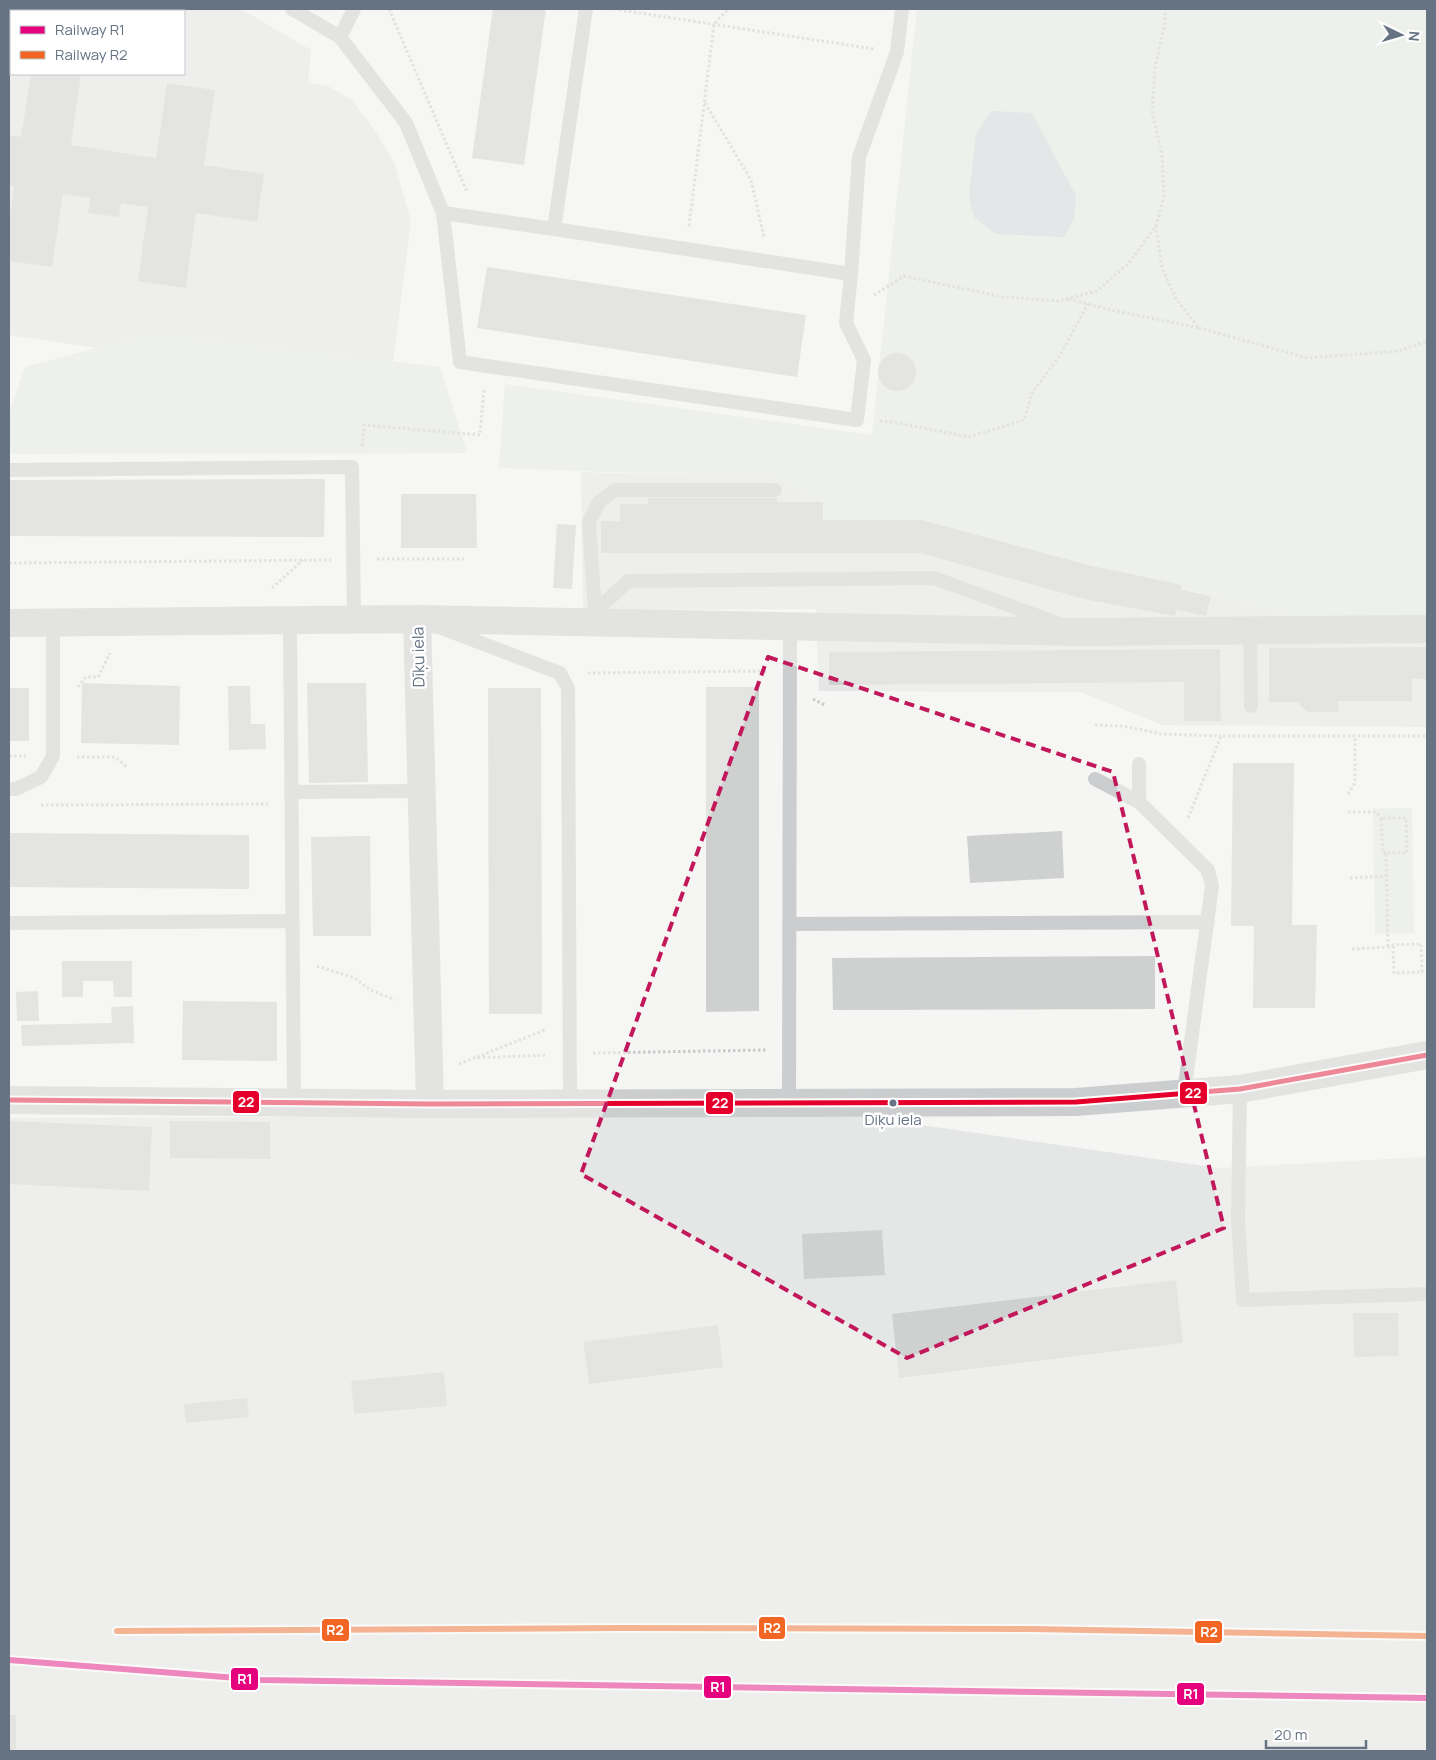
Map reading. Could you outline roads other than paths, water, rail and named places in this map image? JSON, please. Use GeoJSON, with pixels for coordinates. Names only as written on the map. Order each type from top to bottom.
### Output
{"type":"FeatureCollection","features":[{"type":"Feature","properties":{"kind":"street"},"geometry":{"type":"LineString","coordinates":[[417,619],[590,617],[790,626],[1082,632],[1427,629]]}},
{"type":"Feature","properties":{"kind":"street","name":"Dīķu iela"},"geometry":{"type":"LineString","coordinates":[[9,623],[417,619],[430,1104]]}},
{"type":"Feature","properties":{"kind":"street"},"geometry":{"type":"LineString","coordinates":[[9,1100],[430,1104],[1076,1102],[1240,1089],[1427,1055]]}},
{"type":"Feature","properties":{"kind":"lane"},"geometry":{"type":"LineString","coordinates":[[292,9],[340,37],[406,123],[443,213],[460,362],[857,420],[864,360],[846,323],[859,157],[896,52],[902,9]]}},
{"type":"Feature","properties":{"kind":"lane"},"geometry":{"type":"LineString","coordinates":[[340,37],[354,9]]}},
{"type":"Feature","properties":{"kind":"lane"},"geometry":{"type":"LineString","coordinates":[[554,229],[586,9]]}},
{"type":"Feature","properties":{"kind":"lane"},"geometry":{"type":"LineString","coordinates":[[443,213],[851,274]]}},
{"type":"Feature","properties":{"kind":"lane"},"geometry":{"type":"LineString","coordinates":[[9,470],[352,467],[354,620]]}},
{"type":"Feature","properties":{"kind":"lane"},"geometry":{"type":"LineString","coordinates":[[590,617],[589,522],[599,502],[615,490],[775,490]]}},
{"type":"Feature","properties":{"kind":"lane"},"geometry":{"type":"LineString","coordinates":[[590,617],[628,581],[934,578],[1082,632]]}},
{"type":"Feature","properties":{"kind":"lane"},"geometry":{"type":"LineString","coordinates":[[417,619],[560,673],[568,688],[570,1104]]}},
{"type":"Feature","properties":{"kind":"lane"},"geometry":{"type":"LineString","coordinates":[[290,620],[294,1103]]}},
{"type":"Feature","properties":{"kind":"lane"},"geometry":{"type":"LineString","coordinates":[[9,789],[16,789],[41,776],[53,756],[53,622]]}},
{"type":"Feature","properties":{"kind":"lane"},"geometry":{"type":"LineString","coordinates":[[790,626],[790,1103]]}},
{"type":"Feature","properties":{"kind":"lane"},"geometry":{"type":"LineString","coordinates":[[1250,631],[1251,706]]}},
{"type":"Feature","properties":{"kind":"lane"},"geometry":{"type":"LineString","coordinates":[[1139,764],[1139,802]]}},
{"type":"Feature","properties":{"kind":"lane"},"geometry":{"type":"LineString","coordinates":[[1095,779],[1139,802],[1208,870],[1212,886],[1184,1093]]}},
{"type":"Feature","properties":{"kind":"lane"},"geometry":{"type":"LineString","coordinates":[[291,798],[421,790]]}},
{"type":"Feature","properties":{"kind":"lane"},"geometry":{"type":"LineString","coordinates":[[9,923],[292,921]]}},
{"type":"Feature","properties":{"kind":"lane"},"geometry":{"type":"LineString","coordinates":[[790,924],[1208,922]]}},
{"type":"Feature","properties":{"kind":"lane"},"geometry":{"type":"LineString","coordinates":[[1240,1089],[1238,1219],[1243,1300],[1427,1294]]}},
{"type":"Feature","properties":{"kind":"rail line","name":"R2"},"geometry":{"type":"LineString","coordinates":[[117,1631],[618,1628],[1031,1629],[1427,1636]]}},
{"type":"Feature","properties":{"kind":"rail line","name":"R1"},"geometry":{"type":"LineString","coordinates":[[9,1660],[261,1680],[1427,1698]]}},
{"type":"Feature","properties":{"kind":"place","name":"Diķu iela"},"geometry":{"type":"Point","coordinates":[893,1103]}}]}
